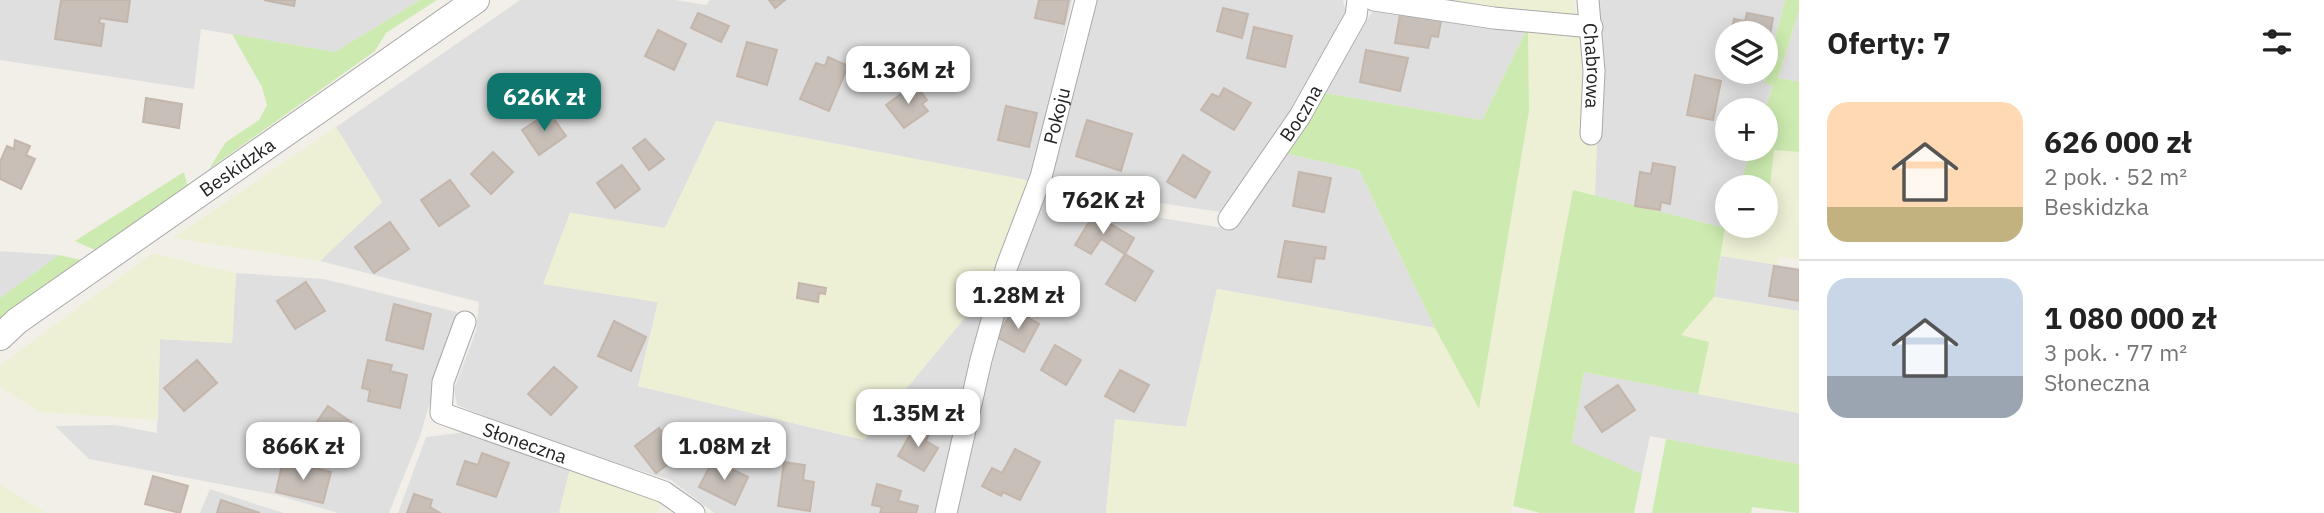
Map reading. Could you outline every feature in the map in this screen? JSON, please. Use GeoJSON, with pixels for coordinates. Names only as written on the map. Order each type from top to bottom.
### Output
{"type":"FeatureCollection","features":[{"type":"Feature","properties":{"kind":"street","name":"Beskidzka"},"geometry":{"type":"LineString","coordinates":[[0,337],[17,321],[476,0]]}},
{"type":"Feature","properties":{"kind":"street","name":"Pokoju"},"geometry":{"type":"LineString","coordinates":[[946,513],[981,360],[1007,266],[1041,177],[1086,0]]}},
{"type":"Feature","properties":{"kind":"street","name":"Boczna"},"geometry":{"type":"LineString","coordinates":[[1229,219],[1300,116],[1356,16],[1358,0]]}},
{"type":"Feature","properties":{"kind":"street"},"geometry":{"type":"LineString","coordinates":[[1374,0],[1494,18],[1592,27]]}},
{"type":"Feature","properties":{"kind":"street","name":"Chabrowa"},"geometry":{"type":"LineString","coordinates":[[1588,0],[1594,82],[1591,134]]}},
{"type":"Feature","properties":{"kind":"street","name":"Słoneczna"},"geometry":{"type":"LineString","coordinates":[[465,323],[443,382],[441,413],[664,492],[694,513]]}},
{"type":"Feature","properties":{"kind":"shaded area"},"geometry":{"type":"Polygon","coordinates":[[[0,0],[420,0],[335,52],[201,29],[194,89],[0,60],[0,0]]]}},
{"type":"Feature","properties":{"kind":"shaded area"},"geometry":{"type":"Polygon","coordinates":[[[520,0],[675,0],[706,5],[710,0],[1072,0],[1031,181],[716,121],[665,228],[571,213],[544,284],[658,302],[638,386],[864,440],[985,293],[991,298],[938,513],[714,513],[671,480],[555,445],[457,405],[454,389],[476,331],[479,302],[320,261],[382,202],[336,127],[520,0]]]}},
{"type":"Feature","properties":{"kind":"shaded area"},"geometry":{"type":"Polygon","coordinates":[[[1091,0],[1343,0],[1346,12],[1294,119],[1228,213],[1050,187],[1091,0]]]}},
{"type":"Feature","properties":{"kind":"shaded area"},"geometry":{"type":"Polygon","coordinates":[[[1595,0],[1785,0],[1778,27],[1778,21],[1715,21],[1715,84],[1773,85],[1769,98],[1715,98],[1715,161],[1748,161],[1743,175],[1715,175],[1715,226],[1595,196],[1599,58],[1595,0]]]}},
{"type":"Feature","properties":{"kind":"shaded area"},"geometry":{"type":"Polygon","coordinates":[[[1376,5],[1528,27],[1482,120],[1324,93],[1376,5]]]}},
{"type":"Feature","properties":{"kind":"shaded area"},"geometry":{"type":"Polygon","coordinates":[[[1799,10],[1799,82],[1778,78],[1799,10]]]}},
{"type":"Feature","properties":{"kind":"shaded area"},"geometry":{"type":"Polygon","coordinates":[[[1284,153],[1359,170],[1435,328],[1217,289],[1186,427],[1115,420],[1106,513],[956,513],[1016,265],[1045,199],[1235,230],[1284,153]]]}},
{"type":"Feature","properties":{"kind":"shaded area"},"geometry":{"type":"Polygon","coordinates":[[[0,251],[59,255],[0,298],[0,251]]]}},
{"type":"Feature","properties":{"kind":"shaded area"},"geometry":{"type":"Polygon","coordinates":[[[1721,256],[1799,268],[1799,311],[1714,297],[1721,256]]]}},
{"type":"Feature","properties":{"kind":"shaded area"},"geometry":{"type":"Polygon","coordinates":[[[236,273],[324,279],[457,312],[420,436],[389,513],[338,513],[277,495],[89,459],[55,426],[115,425],[157,433],[160,339],[232,343],[236,273]]]}},
{"type":"Feature","properties":{"kind":"shaded area"},"geometry":{"type":"Polygon","coordinates":[[[1584,372],[1799,413],[1799,464],[1650,436],[1642,474],[1572,444],[1584,372]]]}},
{"type":"Feature","properties":{"kind":"shaded area"},"geometry":{"type":"Polygon","coordinates":[[[466,432],[570,469],[559,513],[398,513],[426,437],[466,432]]]}},
{"type":"Feature","properties":{"kind":"shaded area"},"geometry":{"type":"Polygon","coordinates":[[[210,489],[258,505],[284,513],[200,513],[210,489]]]}},
{"type":"Feature","properties":{"kind":"green space"},"geometry":{"type":"Polygon","coordinates":[[[420,0],[437,0],[386,33],[375,51],[209,169],[226,142],[259,120],[267,105],[262,87],[232,34],[335,52],[420,0]]]}},
{"type":"Feature","properties":{"kind":"green space"},"geometry":{"type":"Polygon","coordinates":[[[1453,0],[1573,0],[1579,22],[1453,0]]]}},
{"type":"Feature","properties":{"kind":"green space"},"geometry":{"type":"Polygon","coordinates":[[[1785,0],[1799,0],[1799,10],[1778,78],[1778,28],[1785,0]]]}},
{"type":"Feature","properties":{"kind":"green space"},"geometry":{"type":"Polygon","coordinates":[[[1528,27],[1585,37],[1597,139],[1595,196],[1573,191],[1511,513],[1106,513],[1115,419],[1186,427],[1217,289],[1435,328],[1479,408],[1529,111],[1528,27]]]}},
{"type":"Feature","properties":{"kind":"green space"},"geometry":{"type":"Polygon","coordinates":[[[1528,27],[1529,111],[1479,409],[1435,328],[1359,170],[1284,153],[1324,93],[1482,120],[1528,27]]]}},
{"type":"Feature","properties":{"kind":"green space"},"geometry":{"type":"Polygon","coordinates":[[[1778,78],[1799,82],[1799,152],[1778,150],[1778,98],[1769,98],[1773,86],[1767,84],[1778,84],[1778,78]]]}},
{"type":"Feature","properties":{"kind":"green space"},"geometry":{"type":"Polygon","coordinates":[[[716,121],[1031,181],[985,293],[864,440],[638,386],[658,302],[543,284],[570,213],[665,228],[716,121]]]}},
{"type":"Feature","properties":{"kind":"green space"},"geometry":{"type":"Polygon","coordinates":[[[336,127],[382,202],[320,261],[173,238],[336,127]]]}},
{"type":"Feature","properties":{"kind":"green space"},"geometry":{"type":"Polygon","coordinates":[[[1778,150],[1799,152],[1799,260],[1779,257],[1777,265],[1721,256],[1724,238],[1778,238],[1778,175],[1771,175],[1773,161],[1778,161],[1778,150]]]}},
{"type":"Feature","properties":{"kind":"green space"},"geometry":{"type":"Polygon","coordinates":[[[1748,161],[1773,161],[1771,175],[1743,175],[1748,161]]]}},
{"type":"Feature","properties":{"kind":"green space"},"geometry":{"type":"Polygon","coordinates":[[[184,172],[187,185],[95,250],[75,241],[184,172]]]}},
{"type":"Feature","properties":{"kind":"green space"},"geometry":{"type":"Polygon","coordinates":[[[1573,190],[1715,226],[1715,238],[1723,238],[1714,297],[1681,335],[1709,342],[1698,394],[1584,372],[1572,443],[1642,474],[1634,513],[1540,513],[1513,506],[1573,190]]]}},
{"type":"Feature","properties":{"kind":"green space"},"geometry":{"type":"Polygon","coordinates":[[[153,253],[236,273],[232,343],[160,339],[158,420],[40,412],[0,387],[0,365],[153,253]]]}},
{"type":"Feature","properties":{"kind":"green space"},"geometry":{"type":"Polygon","coordinates":[[[59,255],[85,261],[0,325],[0,298],[59,255]]]}},
{"type":"Feature","properties":{"kind":"green space"},"geometry":{"type":"Polygon","coordinates":[[[1714,297],[1799,311],[1799,413],[1698,394],[1709,342],[1681,335],[1714,297]]]}},
{"type":"Feature","properties":{"kind":"green space"},"geometry":{"type":"Polygon","coordinates":[[[1666,439],[1799,464],[1799,513],[1752,507],[1751,513],[1652,513],[1666,439]]]}},
{"type":"Feature","properties":{"kind":"green space"},"geometry":{"type":"Polygon","coordinates":[[[570,469],[660,502],[658,513],[559,513],[570,469]]]}},
{"type":"Feature","properties":{"kind":"green space"},"geometry":{"type":"Polygon","coordinates":[[[0,484],[46,513],[0,513],[0,484]]]}},
{"type":"Feature","properties":{"kind":"building"},"geometry":{"type":"Polygon","coordinates":[[[61,0],[130,0],[127,22],[100,18],[99,23],[104,24],[101,46],[55,39],[61,0]]]}},
{"type":"Feature","properties":{"kind":"building"},"geometry":{"type":"Polygon","coordinates":[[[264,0],[295,0],[294,6],[264,0]]]}},
{"type":"Feature","properties":{"kind":"building"},"geometry":{"type":"Polygon","coordinates":[[[769,0],[785,0],[775,8],[769,0]]]}},
{"type":"Feature","properties":{"kind":"building"},"geometry":{"type":"Polygon","coordinates":[[[1039,0],[1069,0],[1064,24],[1035,18],[1039,0]]]}},
{"type":"Feature","properties":{"kind":"building"},"geometry":{"type":"Polygon","coordinates":[[[1223,8],[1248,14],[1242,38],[1217,31],[1223,8]]]}},
{"type":"Feature","properties":{"kind":"building"},"geometry":{"type":"Polygon","coordinates":[[[1401,9],[1442,16],[1438,37],[1431,36],[1428,48],[1395,43],[1401,9]]]}},
{"type":"Feature","properties":{"kind":"building"},"geometry":{"type":"Polygon","coordinates":[[[698,13],[729,26],[721,42],[691,28],[698,13]]]}},
{"type":"Feature","properties":{"kind":"building"},"geometry":{"type":"Polygon","coordinates":[[[1747,13],[1773,18],[1772,21],[1745,21],[1747,13]]]}},
{"type":"Feature","properties":{"kind":"building"},"geometry":{"type":"Polygon","coordinates":[[[1254,27],[1292,36],[1285,67],[1247,58],[1254,27]]]}},
{"type":"Feature","properties":{"kind":"building"},"geometry":{"type":"Polygon","coordinates":[[[658,30],[686,44],[674,70],[645,56],[658,30]]]}},
{"type":"Feature","properties":{"kind":"building"},"geometry":{"type":"Polygon","coordinates":[[[747,42],[777,50],[767,85],[737,76],[747,42]]]}},
{"type":"Feature","properties":{"kind":"building"},"geometry":{"type":"Polygon","coordinates":[[[1366,50],[1408,58],[1400,91],[1360,82],[1366,50]]]}},
{"type":"Feature","properties":{"kind":"building"},"geometry":{"type":"Polygon","coordinates":[[[828,57],[848,66],[829,111],[800,99],[816,63],[825,66],[828,57]]]}},
{"type":"Feature","properties":{"kind":"building"},"geometry":{"type":"Polygon","coordinates":[[[1695,75],[1715,80],[1715,84],[1720,84],[1718,98],[1715,98],[1713,120],[1687,115],[1695,75]]]}},
{"type":"Feature","properties":{"kind":"building"},"geometry":{"type":"Polygon","coordinates":[[[915,84],[927,100],[922,104],[928,111],[904,128],[886,105],[915,84]]]}},
{"type":"Feature","properties":{"kind":"building"},"geometry":{"type":"Polygon","coordinates":[[[1224,88],[1251,103],[1234,130],[1201,110],[1212,94],[1219,97],[1224,88]]]}},
{"type":"Feature","properties":{"kind":"building"},"geometry":{"type":"Polygon","coordinates":[[[146,98],[182,104],[179,128],[143,122],[146,98]]]}},
{"type":"Feature","properties":{"kind":"building"},"geometry":{"type":"Polygon","coordinates":[[[1006,106],[1037,113],[1029,147],[998,140],[1006,106]]]}},
{"type":"Feature","properties":{"kind":"building"},"geometry":{"type":"Polygon","coordinates":[[[549,112],[566,136],[539,155],[522,130],[549,112]]]}},
{"type":"Feature","properties":{"kind":"building"},"geometry":{"type":"Polygon","coordinates":[[[1087,120],[1132,134],[1121,171],[1076,156],[1087,120]]]}},
{"type":"Feature","properties":{"kind":"building"},"geometry":{"type":"Polygon","coordinates":[[[645,139],[664,159],[649,170],[633,148],[645,139]]]}},
{"type":"Feature","properties":{"kind":"building"},"geometry":{"type":"Polygon","coordinates":[[[15,140],[30,146],[26,155],[35,159],[21,189],[0,179],[0,162],[7,146],[14,149],[15,140]]]}},
{"type":"Feature","properties":{"kind":"building"},"geometry":{"type":"Polygon","coordinates":[[[493,152],[513,172],[491,194],[471,174],[493,152]]]}},
{"type":"Feature","properties":{"kind":"building"},"geometry":{"type":"Polygon","coordinates":[[[1183,155],[1210,172],[1195,198],[1167,182],[1183,155]]]}},
{"type":"Feature","properties":{"kind":"building"},"geometry":{"type":"Polygon","coordinates":[[[1653,163],[1675,167],[1670,204],[1661,202],[1660,210],[1635,206],[1640,172],[1651,174],[1653,163]]]}},
{"type":"Feature","properties":{"kind":"building"},"geometry":{"type":"Polygon","coordinates":[[[622,165],[640,189],[615,208],[597,183],[622,165]]]}},
{"type":"Feature","properties":{"kind":"building"},"geometry":{"type":"Polygon","coordinates":[[[1299,172],[1331,178],[1324,212],[1293,206],[1299,172]]]}},
{"type":"Feature","properties":{"kind":"building"},"geometry":{"type":"Polygon","coordinates":[[[450,180],[469,206],[439,226],[421,200],[450,180]]]}},
{"type":"Feature","properties":{"kind":"building"},"geometry":{"type":"Polygon","coordinates":[[[1094,214],[1134,238],[1125,254],[1101,239],[1091,254],[1075,245],[1094,214]]]}},
{"type":"Feature","properties":{"kind":"building"},"geometry":{"type":"Polygon","coordinates":[[[390,222],[409,249],[374,273],[355,247],[390,222]]]}},
{"type":"Feature","properties":{"kind":"building"},"geometry":{"type":"Polygon","coordinates":[[[1285,241],[1326,247],[1324,259],[1315,258],[1311,282],[1278,277],[1285,241]]]}},
{"type":"Feature","properties":{"kind":"building"},"geometry":{"type":"Polygon","coordinates":[[[1125,254],[1153,271],[1135,301],[1106,284],[1125,254]]]}},
{"type":"Feature","properties":{"kind":"building"},"geometry":{"type":"Polygon","coordinates":[[[1774,266],[1799,270],[1799,301],[1769,296],[1774,266]]]}},
{"type":"Feature","properties":{"kind":"building"},"geometry":{"type":"Polygon","coordinates":[[[306,282],[325,311],[295,329],[277,301],[306,282]]]}},
{"type":"Feature","properties":{"kind":"building"},"geometry":{"type":"Polygon","coordinates":[[[799,283],[826,288],[825,294],[819,293],[818,302],[797,298],[799,283]]]}},
{"type":"Feature","properties":{"kind":"building"},"geometry":{"type":"Polygon","coordinates":[[[394,304],[431,314],[423,349],[386,340],[394,304]]]}},
{"type":"Feature","properties":{"kind":"building"},"geometry":{"type":"Polygon","coordinates":[[[1013,309],[1039,324],[1024,352],[997,337],[1013,309]]]}},
{"type":"Feature","properties":{"kind":"building"},"geometry":{"type":"Polygon","coordinates":[[[614,321],[646,337],[631,371],[598,356],[614,321]]]}},
{"type":"Feature","properties":{"kind":"building"},"geometry":{"type":"Polygon","coordinates":[[[1055,345],[1081,360],[1066,385],[1041,370],[1055,345]]]}},
{"type":"Feature","properties":{"kind":"building"},"geometry":{"type":"Polygon","coordinates":[[[197,360],[217,383],[184,411],[164,388],[197,360]]]}},
{"type":"Feature","properties":{"kind":"building"},"geometry":{"type":"Polygon","coordinates":[[[368,360],[392,365],[390,371],[407,375],[400,408],[368,401],[370,390],[362,388],[368,360]]]}},
{"type":"Feature","properties":{"kind":"building"},"geometry":{"type":"Polygon","coordinates":[[[554,367],[577,387],[551,415],[528,394],[554,367]]]}},
{"type":"Feature","properties":{"kind":"building"},"geometry":{"type":"Polygon","coordinates":[[[1120,370],[1149,385],[1134,412],[1105,396],[1120,370]]]}},
{"type":"Feature","properties":{"kind":"building"},"geometry":{"type":"Polygon","coordinates":[[[1618,385],[1635,410],[1602,432],[1585,407],[1618,385]]]}},
{"type":"Feature","properties":{"kind":"building"},"geometry":{"type":"Polygon","coordinates":[[[328,406],[351,422],[335,445],[312,429],[328,406]]]}},
{"type":"Feature","properties":{"kind":"building"},"geometry":{"type":"Polygon","coordinates":[[[915,426],[929,434],[926,441],[938,448],[924,471],[898,456],[915,426]]]}},
{"type":"Feature","properties":{"kind":"building"},"geometry":{"type":"Polygon","coordinates":[[[659,428],[680,455],[656,473],[635,446],[659,428]]]}},
{"type":"Feature","properties":{"kind":"building"},"geometry":{"type":"Polygon","coordinates":[[[1015,449],[1040,462],[1020,500],[1003,492],[1001,496],[982,486],[992,468],[1002,473],[1015,449]]]}},
{"type":"Feature","properties":{"kind":"building"},"geometry":{"type":"Polygon","coordinates":[[[482,453],[509,463],[496,497],[457,484],[465,461],[478,465],[482,453]]]}},
{"type":"Feature","properties":{"kind":"building"},"geometry":{"type":"Polygon","coordinates":[[[283,460],[331,472],[323,503],[276,492],[283,460]]]}},
{"type":"Feature","properties":{"kind":"building"},"geometry":{"type":"Polygon","coordinates":[[[713,460],[748,477],[735,505],[699,487],[713,460]]]}},
{"type":"Feature","properties":{"kind":"building"},"geometry":{"type":"Polygon","coordinates":[[[784,462],[805,465],[803,480],[814,482],[810,511],[778,506],[784,462]]]}},
{"type":"Feature","properties":{"kind":"building"},"geometry":{"type":"Polygon","coordinates":[[[153,476],[188,486],[180,513],[145,504],[153,476]]]}},
{"type":"Feature","properties":{"kind":"building"},"geometry":{"type":"Polygon","coordinates":[[[877,484],[901,491],[898,501],[918,506],[916,513],[880,513],[882,507],[872,505],[877,484]]]}},
{"type":"Feature","properties":{"kind":"building"},"geometry":{"type":"Polygon","coordinates":[[[414,494],[432,500],[430,507],[440,513],[407,513],[414,494]]]}},
{"type":"Feature","properties":{"kind":"building"},"geometry":{"type":"Polygon","coordinates":[[[221,500],[260,513],[217,513],[221,500]]]}}]}
